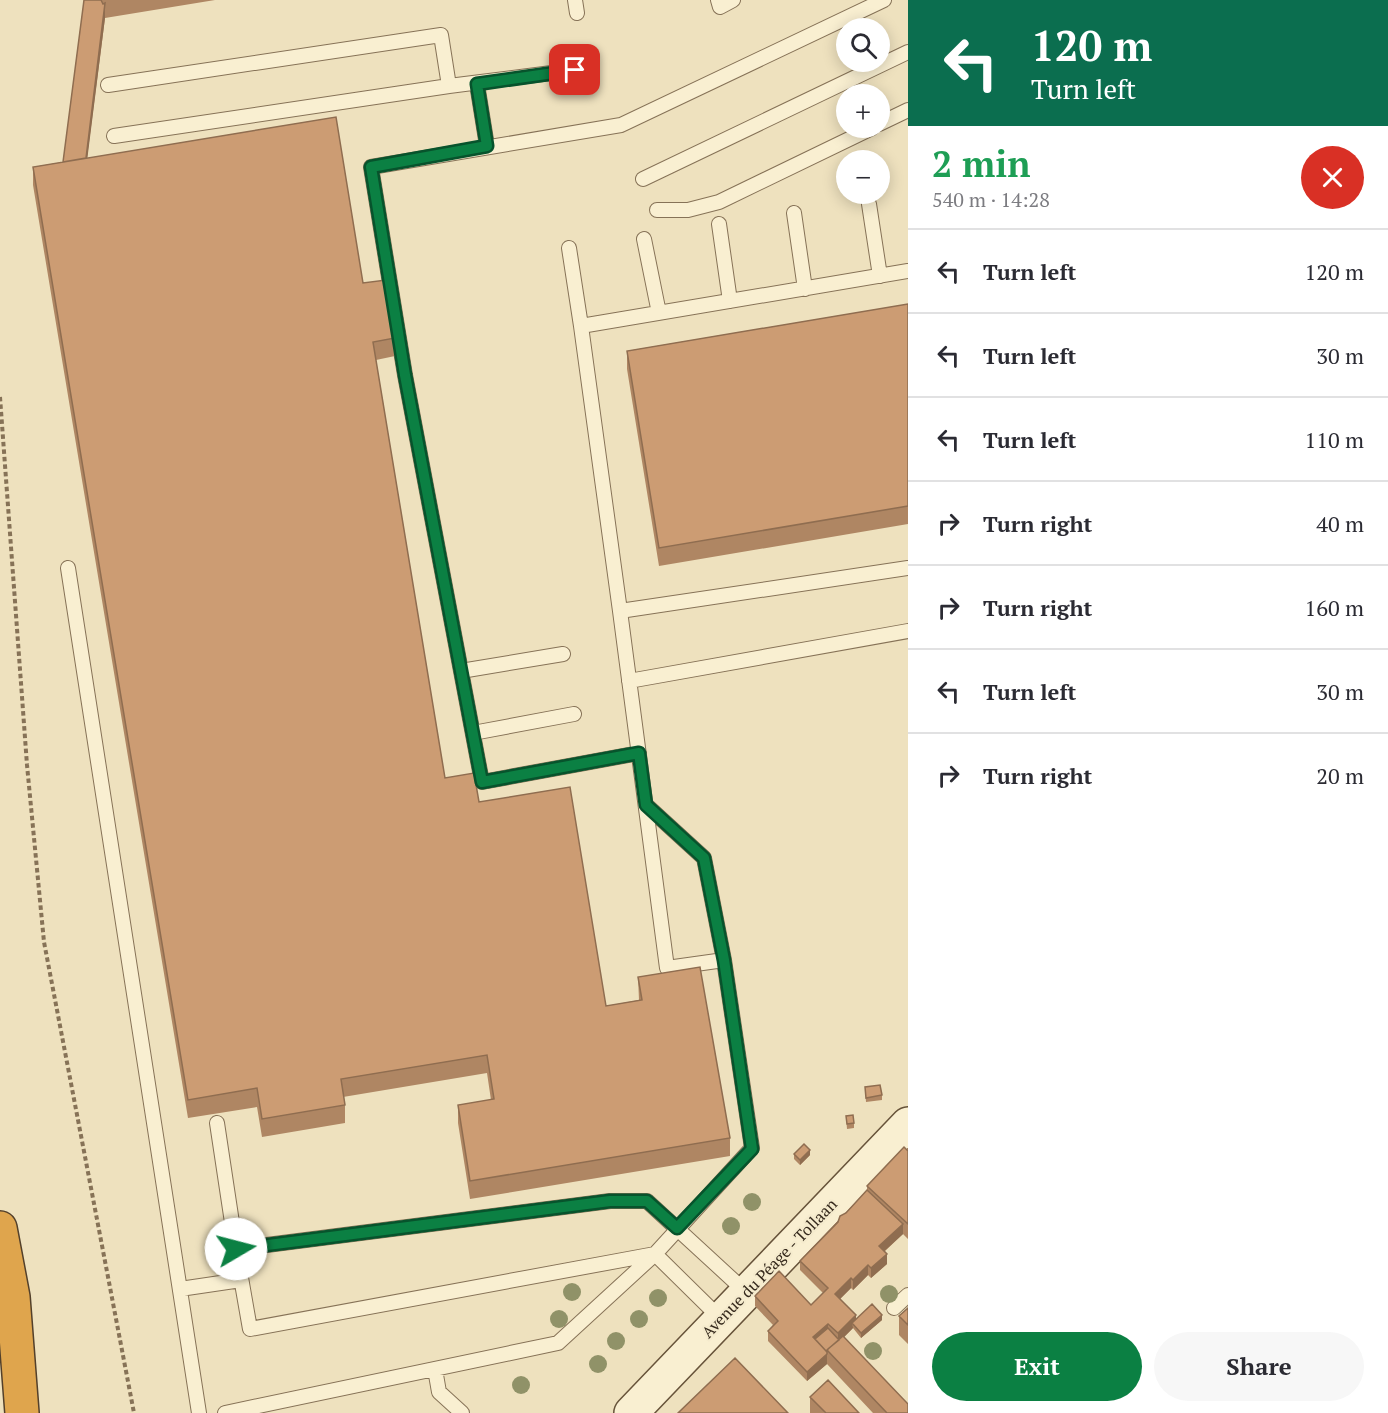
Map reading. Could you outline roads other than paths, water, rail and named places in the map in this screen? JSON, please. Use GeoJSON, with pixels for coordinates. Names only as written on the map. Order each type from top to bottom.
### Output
{"type":"FeatureCollection","features":[{"type":"Feature","properties":{"kind":"highway"},"geometry":{"type":"LineString","coordinates":[[0,1228],[13,1297],[22,1413]]}},
{"type":"Feature","properties":{"kind":"highway"},"geometry":{"type":"LineString","coordinates":[[0,1362],[16,1413]]}},
{"type":"Feature","properties":{"kind":"street","name":"Avenue du Péage - Tollaan"},"geometry":{"type":"LineString","coordinates":[[631,1413],[908,1124]]}},
{"type":"Feature","properties":{"kind":"lane"},"geometry":{"type":"LineString","coordinates":[[718,0],[720,7],[733,0]]}},
{"type":"Feature","properties":{"kind":"lane"},"geometry":{"type":"LineString","coordinates":[[639,753],[482,782],[405,375],[371,167],[621,125],[885,0]]}},
{"type":"Feature","properties":{"kind":"lane"},"geometry":{"type":"LineString","coordinates":[[108,85],[441,35],[449,86]]}},
{"type":"Feature","properties":{"kind":"lane"},"geometry":{"type":"LineString","coordinates":[[643,179],[908,52]]}},
{"type":"Feature","properties":{"kind":"lane"},"geometry":{"type":"LineString","coordinates":[[114,136],[449,86],[575,70]]}},
{"type":"Feature","properties":{"kind":"lane"},"geometry":{"type":"LineString","coordinates":[[477,84],[487,146]]}},
{"type":"Feature","properties":{"kind":"lane"},"geometry":{"type":"LineString","coordinates":[[890,119],[908,110]]}},
{"type":"Feature","properties":{"kind":"lane"},"geometry":{"type":"LineString","coordinates":[[657,210],[688,210],[719,202],[851,138]]}},
{"type":"Feature","properties":{"kind":"lane"},"geometry":{"type":"LineString","coordinates":[[869,204],[880,276]]}},
{"type":"Feature","properties":{"kind":"lane"},"geometry":{"type":"LineString","coordinates":[[794,213],[806,289]]}},
{"type":"Feature","properties":{"kind":"lane"},"geometry":{"type":"LineString","coordinates":[[719,224],[729,301]]}},
{"type":"Feature","properties":{"kind":"lane"},"geometry":{"type":"LineString","coordinates":[[644,239],[659,313]]}},
{"type":"Feature","properties":{"kind":"lane"},"geometry":{"type":"LineString","coordinates":[[569,248],[630,681],[667,968],[724,960]]}},
{"type":"Feature","properties":{"kind":"lane"},"geometry":{"type":"LineString","coordinates":[[581,326],[908,271]]}},
{"type":"Feature","properties":{"kind":"lane"},"geometry":{"type":"LineString","coordinates":[[69,568],[199,1413]]}},
{"type":"Feature","properties":{"kind":"lane"},"geometry":{"type":"LineString","coordinates":[[620,611],[908,568]]}},
{"type":"Feature","properties":{"kind":"lane"},"geometry":{"type":"LineString","coordinates":[[630,681],[908,631]]}},
{"type":"Feature","properties":{"kind":"lane"},"geometry":{"type":"LineString","coordinates":[[462,671],[563,654]]}},
{"type":"Feature","properties":{"kind":"lane"},"geometry":{"type":"LineString","coordinates":[[473,733],[574,714]]}},
{"type":"Feature","properties":{"kind":"lane"},"geometry":{"type":"LineString","coordinates":[[225,1413],[558,1344],[655,1254],[752,1149],[724,960],[704,858],[646,805]]}},
{"type":"Feature","properties":{"kind":"lane"},"geometry":{"type":"LineString","coordinates":[[217,1123],[250,1329],[655,1254]]}},
{"type":"Feature","properties":{"kind":"lane"},"geometry":{"type":"LineString","coordinates":[[236,1249],[610,1201],[647,1201],[746,1293]]}},
{"type":"Feature","properties":{"kind":"lane"},"geometry":{"type":"LineString","coordinates":[[655,1254],[721,1319]]}},
{"type":"Feature","properties":{"kind":"lane"},"geometry":{"type":"LineString","coordinates":[[180,1288],[241,1280]]}},
{"type":"Feature","properties":{"kind":"lane"},"geometry":{"type":"LineString","coordinates":[[894,1308],[908,1295]]}},
{"type":"Feature","properties":{"kind":"lane"},"geometry":{"type":"LineString","coordinates":[[435,1369],[439,1392],[462,1413]]}}]}
